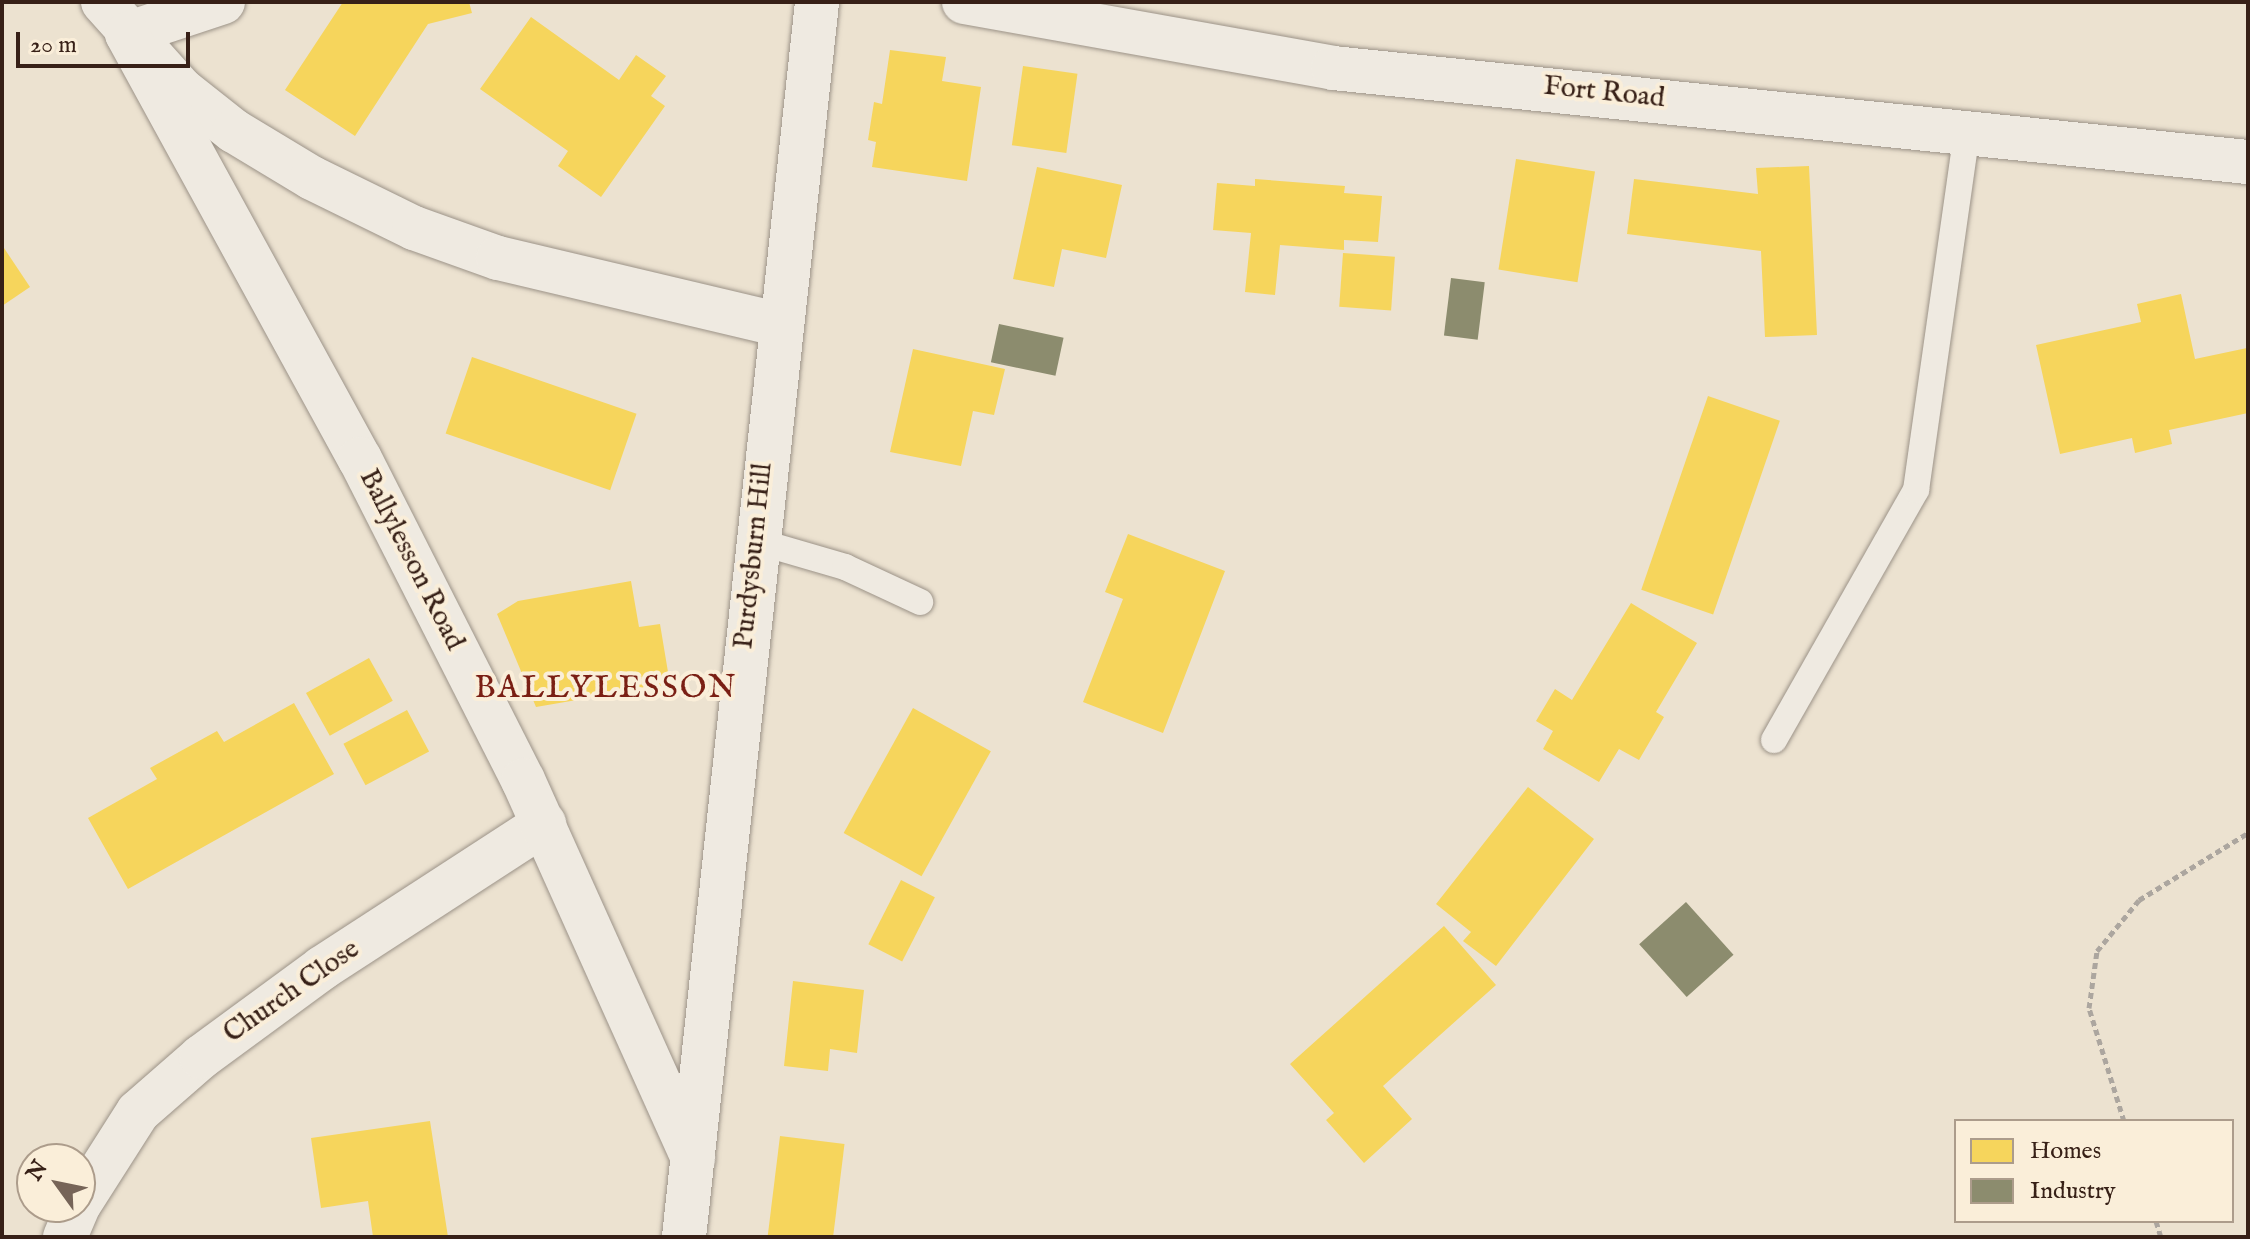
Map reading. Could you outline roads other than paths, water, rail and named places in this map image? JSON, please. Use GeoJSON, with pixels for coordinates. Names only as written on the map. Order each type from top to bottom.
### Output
{"type":"FeatureCollection","features":[{"type":"Feature","properties":{"kind":"main road"},"geometry":{"type":"LineString","coordinates":[[115,18],[223,2]]}},
{"type":"Feature","properties":{"kind":"main road","name":"Purdysburn Hill"},"geometry":{"type":"LineString","coordinates":[[693,1159],[778,324],[817,2]]}},
{"type":"Feature","properties":{"kind":"main road","name":"Fort Road"},"geometry":{"type":"LineString","coordinates":[[964,2],[1333,68],[2248,162]]}},
{"type":"Feature","properties":{"kind":"main road"},"geometry":{"type":"LineString","coordinates":[[115,18],[182,90],[234,131],[312,178],[414,228],[498,258],[778,324]]}},
{"type":"Feature","properties":{"kind":"main road","name":"Ballylesson Road"},"geometry":{"type":"LineString","coordinates":[[115,18],[360,459],[544,824],[693,1159]]}},
{"type":"Feature","properties":{"kind":"main road","name":"Church Close"},"geometry":{"type":"LineString","coordinates":[[96,1178],[138,1112],[201,1057],[322,968],[544,824]]}},
{"type":"Feature","properties":{"kind":"main road"},"geometry":{"type":"LineString","coordinates":[[684,1237],[693,1159]]}},
{"type":"Feature","properties":{"kind":"lane"},"geometry":{"type":"LineString","coordinates":[[1774,740],[1916,490],[1967,132]]}},
{"type":"Feature","properties":{"kind":"lane"},"geometry":{"type":"LineString","coordinates":[[756,541],[845,567],[920,602]]}},
{"type":"Feature","properties":{"kind":"district","name":"BALLYLESSON"},"geometry":{"type":"Point","coordinates":[606,689]}}]}
